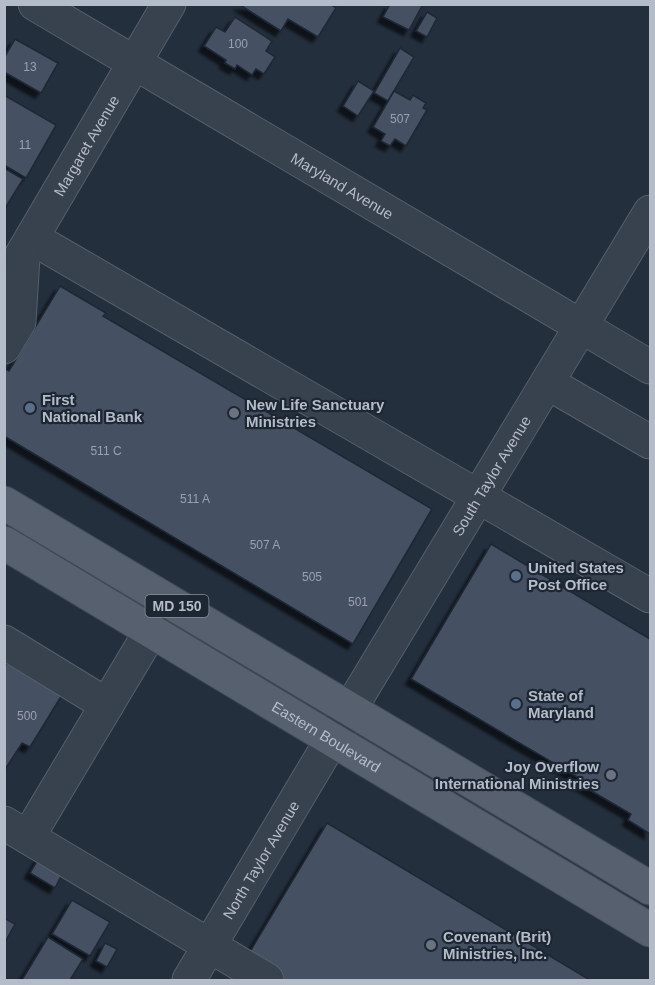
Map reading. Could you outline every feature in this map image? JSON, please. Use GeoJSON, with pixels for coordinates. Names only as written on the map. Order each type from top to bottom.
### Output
{"type":"FeatureCollection","features":[{"type":"Feature","properties":{"kind":"main road","name":"MD 150"},"geometry":{"type":"LineString","coordinates":[[4,503],[651,888]]}},
{"type":"Feature","properties":{"kind":"main road","name":"Eastern Boulevard"},"geometry":{"type":"LineString","coordinates":[[4,543],[651,930]]}},
{"type":"Feature","properties":{"kind":"street","name":"Maryland Avenue"},"geometry":{"type":"LineString","coordinates":[[35,4],[651,367]]}},
{"type":"Feature","properties":{"kind":"street","name":"Margaret Avenue"},"geometry":{"type":"LineString","coordinates":[[4,285],[20,245],[169,4]]}},
{"type":"Feature","properties":{"kind":"street","name":"South Taylor Avenue"},"geometry":{"type":"LineString","coordinates":[[332,739],[651,212]]}},
{"type":"Feature","properties":{"kind":"street"},"geometry":{"type":"LineString","coordinates":[[4,347],[19,322],[20,245],[478,496],[651,596]]}},
{"type":"Feature","properties":{"kind":"street"},"geometry":{"type":"LineString","coordinates":[[548,383],[651,442]]}},
{"type":"Feature","properties":{"kind":"street"},"geometry":{"type":"LineString","coordinates":[[151,631],[107,705],[16,830],[267,981]]}},
{"type":"Feature","properties":{"kind":"street"},"geometry":{"type":"LineString","coordinates":[[4,642],[107,705]]}},
{"type":"Feature","properties":{"kind":"street","name":"North Taylor Avenue"},"geometry":{"type":"LineString","coordinates":[[189,981],[332,739]]}},
{"type":"Feature","properties":{"kind":"building"},"geometry":{"type":"Polygon","coordinates":[[[330,4],[336,8],[318,37],[288,19],[281,31],[240,5],[330,4]]]}},
{"type":"Feature","properties":{"kind":"building"},"geometry":{"type":"Polygon","coordinates":[[[390,4],[423,4],[409,30],[383,17],[390,4]]]}},
{"type":"Feature","properties":{"kind":"building"},"geometry":{"type":"Polygon","coordinates":[[[427,12],[437,18],[427,37],[416,31],[427,12]]]}},
{"type":"Feature","properties":{"kind":"building"},"geometry":{"type":"Polygon","coordinates":[[[235,17],[272,41],[266,51],[275,57],[264,74],[256,69],[252,75],[237,65],[235,69],[225,63],[226,60],[204,46],[216,27],[225,32],[235,17]]]}},
{"type":"Feature","properties":{"kind":"building"},"geometry":{"type":"Polygon","coordinates":[[[15,39],[58,63],[41,93],[4,72],[4,58],[15,39]]]}},
{"type":"Feature","properties":{"kind":"building"},"geometry":{"type":"Polygon","coordinates":[[[400,48],[414,57],[388,101],[374,93],[400,48]]]}},
{"type":"Feature","properties":{"kind":"building"},"geometry":{"type":"Polygon","coordinates":[[[358,81],[374,91],[358,116],[343,106],[358,81]]]}},
{"type":"Feature","properties":{"kind":"building"},"geometry":{"type":"Polygon","coordinates":[[[394,91],[410,100],[413,95],[426,103],[423,108],[427,110],[406,146],[395,139],[390,146],[381,141],[385,134],[373,127],[394,91]]]}},
{"type":"Feature","properties":{"kind":"building"},"geometry":{"type":"Polygon","coordinates":[[[4,95],[56,125],[26,178],[4,165],[4,95]]]}},
{"type":"Feature","properties":{"kind":"building"},"geometry":{"type":"Polygon","coordinates":[[[4,168],[23,179],[4,210],[4,168]]]}},
{"type":"Feature","properties":{"kind":"building"},"geometry":{"type":"Polygon","coordinates":[[[60,286],[106,313],[103,316],[432,509],[353,644],[4,436],[4,368],[9,371],[60,286]]]}},
{"type":"Feature","properties":{"kind":"building"},"geometry":{"type":"Polygon","coordinates":[[[491,544],[650,639],[650,834],[628,820],[631,814],[576,782],[579,778],[411,679],[491,544]]]}},
{"type":"Feature","properties":{"kind":"building"},"geometry":{"type":"Polygon","coordinates":[[[12,658],[65,690],[30,747],[22,743],[4,771],[4,666],[12,658]]]}},
{"type":"Feature","properties":{"kind":"building"},"geometry":{"type":"Polygon","coordinates":[[[327,823],[590,980],[279,980],[245,960],[327,823]]]}},
{"type":"Feature","properties":{"kind":"building"},"geometry":{"type":"Polygon","coordinates":[[[40,856],[64,870],[55,888],[30,873],[40,856]]]}},
{"type":"Feature","properties":{"kind":"building"},"geometry":{"type":"Polygon","coordinates":[[[72,900],[110,922],[90,956],[52,934],[72,900]]]}},
{"type":"Feature","properties":{"kind":"building"},"geometry":{"type":"Polygon","coordinates":[[[4,918],[15,924],[4,944],[4,918]]]}},
{"type":"Feature","properties":{"kind":"building"},"geometry":{"type":"Polygon","coordinates":[[[48,937],[83,959],[70,980],[22,980],[48,937]]]}},
{"type":"Feature","properties":{"kind":"building"},"geometry":{"type":"Polygon","coordinates":[[[105,943],[117,949],[107,967],[96,961],[105,943]]]}},
{"type":"Feature","properties":{"kind":"place","name":"First National Bank"},"geometry":{"type":"Point","coordinates":[30,408]}},
{"type":"Feature","properties":{"kind":"place","name":"New Life Sanctuary Ministries"},"geometry":{"type":"Point","coordinates":[234,413]}},
{"type":"Feature","properties":{"kind":"place","name":"United States Post Office"},"geometry":{"type":"Point","coordinates":[516,576]}},
{"type":"Feature","properties":{"kind":"place","name":"State of Maryland"},"geometry":{"type":"Point","coordinates":[516,704]}},
{"type":"Feature","properties":{"kind":"place","name":"Joy Overflow International Ministries"},"geometry":{"type":"Point","coordinates":[611,775]}},
{"type":"Feature","properties":{"kind":"place","name":"Covenant (Brit) Ministries, Inc."},"geometry":{"type":"Point","coordinates":[431,945]}}]}
